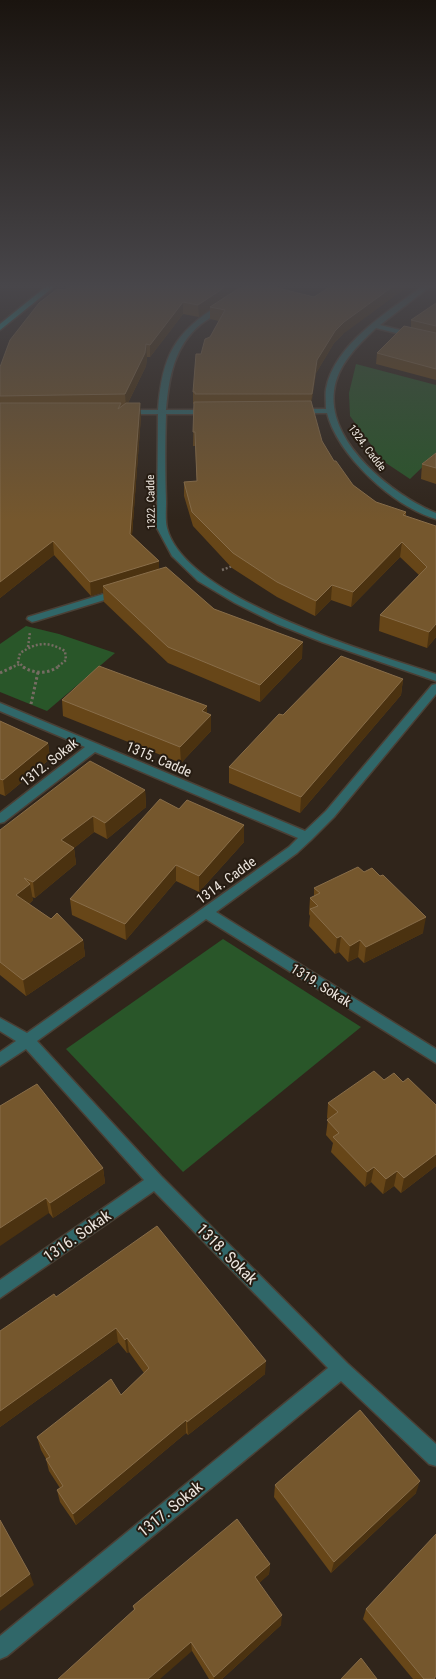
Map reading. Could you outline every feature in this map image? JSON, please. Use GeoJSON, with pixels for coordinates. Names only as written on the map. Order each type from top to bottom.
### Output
{"type":"FeatureCollection","features":[{"type":"Feature","properties":{"kind":"street","name":"1322. Cadde"},"geometry":{"type":"LineString","coordinates":[[169,363],[162,412],[163,535],[186,571],[236,601],[276,621],[436,678]]}},
{"type":"Feature","properties":{"kind":"street","name":"1324. Cadde"},"geometry":{"type":"LineString","coordinates":[[340,363],[330,388],[330,412],[343,439],[372,476],[398,498],[436,516]]}},
{"type":"Feature","properties":{"kind":"street"},"geometry":{"type":"LineString","coordinates":[[114,412],[221,412]]}},
{"type":"Feature","properties":{"kind":"street"},"geometry":{"type":"LineString","coordinates":[[290,412],[330,412]]}},
{"type":"Feature","properties":{"kind":"street"},"geometry":{"type":"LineString","coordinates":[[32,619],[135,587]]}},
{"type":"Feature","properties":{"kind":"street","name":"1314. Cadde"},"geometry":{"type":"LineString","coordinates":[[0,1060],[286,855],[307,837],[341,801],[436,687]]}},
{"type":"Feature","properties":{"kind":"street","name":"1315. Cadde"},"geometry":{"type":"LineString","coordinates":[[0,707],[307,837]]}},
{"type":"Feature","properties":{"kind":"street","name":"1312. Sokak"},"geometry":{"type":"LineString","coordinates":[[0,819],[93,747]]}},
{"type":"Feature","properties":{"kind":"street","name":"1319. Sokak"},"geometry":{"type":"LineString","coordinates":[[206,913],[436,1057]]}},
{"type":"Feature","properties":{"kind":"street","name":"1318. Sokak"},"geometry":{"type":"LineString","coordinates":[[0,1024],[28,1041],[155,1181],[341,1369],[436,1456]]}},
{"type":"Feature","properties":{"kind":"street","name":"1316. Sokak"},"geometry":{"type":"LineString","coordinates":[[0,1290],[155,1181]]}},
{"type":"Feature","properties":{"kind":"street","name":"1317. Sokak"},"geometry":{"type":"LineString","coordinates":[[0,1649],[341,1369]]}},
{"type":"Feature","properties":{"kind":"path"},"geometry":{"type":"LineString","coordinates":[[228,562],[236,570]]}},
{"type":"Feature","properties":{"kind":"path"},"geometry":{"type":"LineString","coordinates":[[232,566],[241,563]]}},
{"type":"Feature","properties":{"kind":"path"},"geometry":{"type":"LineString","coordinates":[[47,643],[65,651],[66,660],[62,665],[50,671],[38,672],[27,670],[20,664],[18,658],[20,653],[31,646],[47,643]]}},
{"type":"Feature","properties":{"kind":"path"},"geometry":{"type":"LineString","coordinates":[[0,673],[20,664]]}},
{"type":"Feature","properties":{"kind":"path"},"geometry":{"type":"LineString","coordinates":[[28,719],[38,672]]}},
{"type":"Feature","properties":{"kind":"green space"},"geometry":{"type":"Polygon","coordinates":[[[356,364],[436,385],[436,454],[410,479],[383,461],[350,416],[349,393],[356,364]]]}},
{"type":"Feature","properties":{"kind":"green space"},"geometry":{"type":"Polygon","coordinates":[[[26,626],[59,634],[115,653],[47,711],[0,692],[0,644],[26,626]]]}},
{"type":"Feature","properties":{"kind":"green space"},"geometry":{"type":"Polygon","coordinates":[[[223,939],[361,1027],[183,1172],[66,1049],[223,939]]]}},
{"type":"Feature","properties":{"kind":"building"},"geometry":{"type":"Polygon","coordinates":[[[1,363],[140,363],[125,394],[0,396],[1,363]]]}},
{"type":"Feature","properties":{"kind":"building"},"geometry":{"type":"Polygon","coordinates":[[[195,363],[317,363],[312,394],[195,394],[193,392],[195,363]]]}},
{"type":"Feature","properties":{"kind":"building"},"geometry":{"type":"Polygon","coordinates":[[[415,363],[436,363],[436,369],[415,363]]]}},
{"type":"Feature","properties":{"kind":"building"},"geometry":{"type":"Polygon","coordinates":[[[311,401],[322,441],[334,461],[336,461],[353,485],[376,502],[406,512],[403,515],[436,526],[436,624],[429,632],[380,615],[427,567],[402,542],[353,592],[332,585],[316,601],[277,582],[233,553],[192,512],[184,482],[197,481],[195,432],[193,432],[194,402],[311,401]]]}},
{"type":"Feature","properties":{"kind":"building"},"geometry":{"type":"Polygon","coordinates":[[[0,403],[121,403],[118,409],[126,403],[140,403],[130,534],[159,561],[90,582],[53,541],[0,582],[0,403]]]}},
{"type":"Feature","properties":{"kind":"building"},"geometry":{"type":"Polygon","coordinates":[[[436,453],[436,468],[422,464],[436,453]]]}},
{"type":"Feature","properties":{"kind":"building"},"geometry":{"type":"Polygon","coordinates":[[[166,567],[214,609],[303,642],[260,685],[168,647],[103,586],[166,567]]]}},
{"type":"Feature","properties":{"kind":"building"},"geometry":{"type":"Polygon","coordinates":[[[341,656],[403,679],[301,797],[229,767],[279,714],[283,715],[341,656]]]}},
{"type":"Feature","properties":{"kind":"building"},"geometry":{"type":"Polygon","coordinates":[[[99,666],[207,706],[202,711],[211,715],[180,747],[62,700],[99,666]]]}},
{"type":"Feature","properties":{"kind":"building"},"geometry":{"type":"Polygon","coordinates":[[[0,721],[48,743],[3,780],[0,779],[0,721]]]}},
{"type":"Feature","properties":{"kind":"building"},"geometry":{"type":"Polygon","coordinates":[[[90,761],[145,790],[105,823],[93,816],[61,840],[74,848],[33,882],[24,878],[30,884],[16,895],[51,919],[57,913],[83,940],[23,980],[0,962],[0,830],[90,761]]]}},
{"type":"Feature","properties":{"kind":"building"},"geometry":{"type":"Polygon","coordinates":[[[160,799],[179,809],[187,800],[244,825],[199,876],[176,865],[125,924],[70,899],[160,799]]]}},
{"type":"Feature","properties":{"kind":"building"},"geometry":{"type":"Polygon","coordinates":[[[358,867],[364,872],[372,868],[380,876],[383,875],[426,917],[366,947],[360,940],[350,946],[341,936],[337,938],[310,909],[318,906],[310,898],[320,893],[314,888],[358,867]]]}},
{"type":"Feature","properties":{"kind":"building"},"geometry":{"type":"Polygon","coordinates":[[[374,1071],[384,1080],[394,1073],[403,1082],[408,1078],[436,1105],[436,1154],[404,1178],[397,1171],[386,1179],[374,1167],[367,1172],[333,1137],[339,1133],[327,1120],[338,1112],[328,1103],[374,1071]]]}},
{"type":"Feature","properties":{"kind":"building"},"geometry":{"type":"Polygon","coordinates":[[[37,1084],[103,1168],[50,1203],[46,1198],[0,1228],[0,1106],[37,1084]]]}},
{"type":"Feature","properties":{"kind":"building"},"geometry":{"type":"Polygon","coordinates":[[[157,1226],[266,1361],[187,1422],[186,1420],[73,1514],[57,1490],[63,1486],[46,1459],[50,1457],[37,1437],[111,1379],[121,1395],[149,1368],[127,1338],[125,1340],[116,1328],[0,1411],[0,1331],[54,1294],[56,1297],[157,1226]]]}},
{"type":"Feature","properties":{"kind":"building"},"geometry":{"type":"Polygon","coordinates":[[[360,1410],[420,1481],[334,1562],[275,1485],[360,1410]]]}},
{"type":"Feature","properties":{"kind":"building"},"geometry":{"type":"Polygon","coordinates":[[[237,1519],[270,1564],[255,1577],[282,1615],[214,1677],[191,1642],[148,1679],[58,1679],[135,1609],[133,1606],[237,1519]]]}},
{"type":"Feature","properties":{"kind":"building"},"geometry":{"type":"Polygon","coordinates":[[[0,1520],[30,1574],[0,1597],[0,1520]]]}},
{"type":"Feature","properties":{"kind":"building"},"geometry":{"type":"Polygon","coordinates":[[[436,1534],[436,1676],[434,1679],[424,1679],[366,1609],[436,1534]]]}},
{"type":"Feature","properties":{"kind":"building"},"geometry":{"type":"Polygon","coordinates":[[[361,1658],[377,1679],[341,1679],[361,1658]]]}}]}
